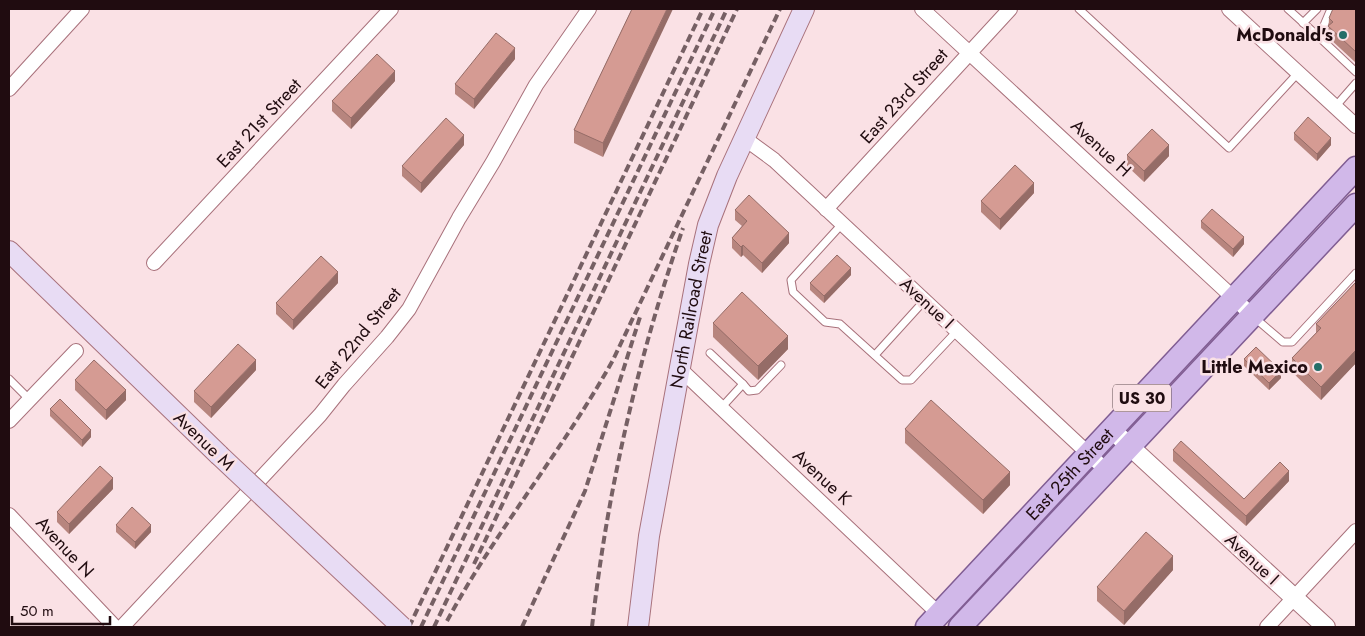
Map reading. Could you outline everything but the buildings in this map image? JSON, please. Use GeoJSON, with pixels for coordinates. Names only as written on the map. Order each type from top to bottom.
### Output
{"type":"FeatureCollection","features":[{"type":"Feature","properties":{"kind":"main road","name":"North Railroad Street"},"geometry":{"type":"LineString","coordinates":[[638,627],[649,536],[679,368],[708,225],[744,138],[804,9]]}},
{"type":"Feature","properties":{"kind":"main road","name":"East 25th Street"},"geometry":{"type":"LineString","coordinates":[[933,621],[1235,300],[1356,168]]}},
{"type":"Feature","properties":{"kind":"main road","name":"East 25th Street"},"geometry":{"type":"LineString","coordinates":[[960,627],[1356,205]]}},
{"type":"Feature","properties":{"kind":"main road","name":"Avenue M"},"geometry":{"type":"LineString","coordinates":[[9,251],[219,456],[402,627]]}},
{"type":"Feature","properties":{"kind":"street"},"geometry":{"type":"LineString","coordinates":[[9,88],[82,9]]}},
{"type":"Feature","properties":{"kind":"street","name":"East 21st Street"},"geometry":{"type":"LineString","coordinates":[[154,263],[392,9]]}},
{"type":"Feature","properties":{"kind":"street","name":"East 22nd Street"},"geometry":{"type":"LineString","coordinates":[[122,627],[320,415],[409,309],[536,85],[589,9]]}},
{"type":"Feature","properties":{"kind":"street","name":"Avenue H"},"geometry":{"type":"LineString","coordinates":[[922,9],[1253,316]]}},
{"type":"Feature","properties":{"kind":"street","name":"East 23rd Street"},"geometry":{"type":"LineString","coordinates":[[826,209],[1010,9]]}},
{"type":"Feature","properties":{"kind":"street"},"geometry":{"type":"LineString","coordinates":[[1229,9],[1356,126]]}},
{"type":"Feature","properties":{"kind":"street","name":"Avenue I"},"geometry":{"type":"LineString","coordinates":[[744,138],[774,160],[1107,471]]}},
{"type":"Feature","properties":{"kind":"street"},"geometry":{"type":"LineString","coordinates":[[9,421],[76,351]]}},
{"type":"Feature","properties":{"kind":"street","name":"Avenue K"},"geometry":{"type":"LineString","coordinates":[[679,368],[933,621]]}},
{"type":"Feature","properties":{"kind":"street","name":"Avenue I"},"geometry":{"type":"LineString","coordinates":[[1112,430],[1326,627]]}},
{"type":"Feature","properties":{"kind":"street","name":"Avenue N"},"geometry":{"type":"LineString","coordinates":[[9,515],[114,627]]}},
{"type":"Feature","properties":{"kind":"street"},"geometry":{"type":"LineString","coordinates":[[1267,627],[1356,531]]}},
{"type":"Feature","properties":{"kind":"lane"},"geometry":{"type":"LineString","coordinates":[[1079,9],[1229,148],[1298,73]]}},
{"type":"Feature","properties":{"kind":"lane"},"geometry":{"type":"LineString","coordinates":[[1288,9],[1356,72]]}},
{"type":"Feature","properties":{"kind":"lane"},"geometry":{"type":"LineString","coordinates":[[1303,23],[1317,9]]}},
{"type":"Feature","properties":{"kind":"lane"},"geometry":{"type":"LineString","coordinates":[[1319,37],[1331,9]]}},
{"type":"Feature","properties":{"kind":"lane"},"geometry":{"type":"LineString","coordinates":[[1335,107],[1356,83]]}},
{"type":"Feature","properties":{"kind":"lane"},"geometry":{"type":"LineString","coordinates":[[842,224],[791,280],[793,292],[825,322],[840,324],[902,380],[911,380],[957,331]]}},
{"type":"Feature","properties":{"kind":"lane"},"geometry":{"type":"LineString","coordinates":[[1253,316],[1283,342],[1292,342],[1356,273]]}},
{"type":"Feature","properties":{"kind":"lane"},"geometry":{"type":"LineString","coordinates":[[874,356],[924,301]]}},
{"type":"Feature","properties":{"kind":"lane"},"geometry":{"type":"LineString","coordinates":[[710,353],[749,391],[757,390],[781,365]]}},
{"type":"Feature","properties":{"kind":"lane"},"geometry":{"type":"LineString","coordinates":[[9,379],[29,399]]}},
{"type":"Feature","properties":{"kind":"lane"},"geometry":{"type":"LineString","coordinates":[[721,408],[743,384]]}},
{"type":"Feature","properties":{"kind":"railway"},"geometry":{"type":"LineString","coordinates":[[409,627],[703,9]]}},
{"type":"Feature","properties":{"kind":"railway"},"geometry":{"type":"LineString","coordinates":[[421,627],[715,9]]}},
{"type":"Feature","properties":{"kind":"railway"},"geometry":{"type":"LineString","coordinates":[[434,627],[727,9]]}},
{"type":"Feature","properties":{"kind":"railway"},"geometry":{"type":"LineString","coordinates":[[474,564],[737,9]]}},
{"type":"Feature","properties":{"kind":"railway"},"geometry":{"type":"LineString","coordinates":[[447,621],[466,587],[573,426],[613,360],[780,9]]}},
{"type":"Feature","properties":{"kind":"railway"},"geometry":{"type":"LineString","coordinates":[[592,627],[606,526],[626,425],[652,326],[683,228]]}},
{"type":"Feature","properties":{"kind":"railway"},"geometry":{"type":"LineString","coordinates":[[522,627],[585,491],[640,317]]}},
{"type":"Feature","properties":{"kind":"place","name":"McDonald's"},"geometry":{"type":"Point","coordinates":[1343,35]}},
{"type":"Feature","properties":{"kind":"place","name":"Little Mexico"},"geometry":{"type":"Point","coordinates":[1318,367]}}]}
